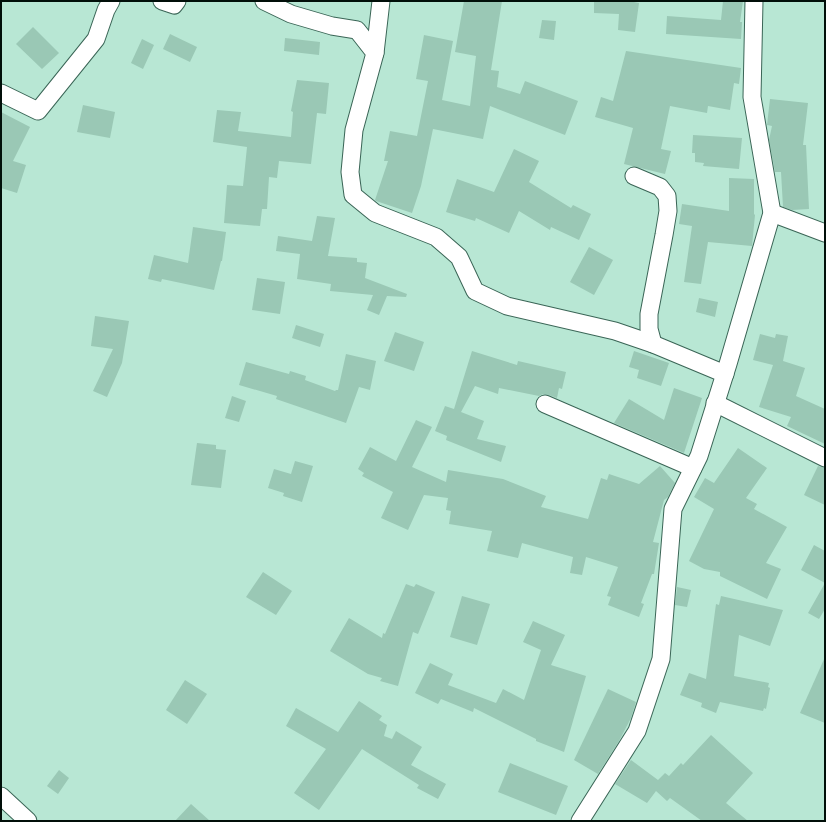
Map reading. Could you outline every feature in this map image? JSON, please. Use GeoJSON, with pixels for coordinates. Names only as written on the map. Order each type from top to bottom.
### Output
{"type":"FeatureCollection","features":[{"type":"Feature","properties":{"kind":"street"},"geometry":{"type":"LineString","coordinates":[[1,93],[38,112],[96,39],[106,10],[111,1]]}},
{"type":"Feature","properties":{"kind":"street"},"geometry":{"type":"LineString","coordinates":[[162,1],[174,5],[177,1]]}},
{"type":"Feature","properties":{"kind":"street"},"geometry":{"type":"LineString","coordinates":[[264,1],[290,14],[332,26],[357,30],[375,53]]}},
{"type":"Feature","properties":{"kind":"street"},"geometry":{"type":"LineString","coordinates":[[381,1],[375,53],[354,130],[350,172],[353,195],[375,213],[436,237],[459,257],[475,292],[507,306],[615,331],[653,344],[724,374]]}},
{"type":"Feature","properties":{"kind":"street"},"geometry":{"type":"LineString","coordinates":[[580,821],[638,731],[659,666],[661,659],[672,509],[699,456],[772,213],[752,97],[754,1]]}},
{"type":"Feature","properties":{"kind":"street"},"geometry":{"type":"LineString","coordinates":[[634,176],[660,187],[667,196],[668,211],[649,314],[648,329],[653,344]]}},
{"type":"Feature","properties":{"kind":"street"},"geometry":{"type":"LineString","coordinates":[[772,213],[825,234]]}},
{"type":"Feature","properties":{"kind":"street"},"geometry":{"type":"LineString","coordinates":[[716,403],[825,458]]}},
{"type":"Feature","properties":{"kind":"street"},"geometry":{"type":"LineString","coordinates":[[545,404],[693,468]]}},
{"type":"Feature","properties":{"kind":"street"},"geometry":{"type":"LineString","coordinates":[[1,796],[28,821]]}},
{"type":"Feature","properties":{"kind":"building"},"geometry":{"type":"Polygon","coordinates":[[[464,1],[502,1],[491,70],[499,71],[497,87],[520,94],[525,81],[578,101],[565,135],[490,106],[483,139],[433,129],[421,186],[412,213],[376,201],[375,200],[388,161],[384,161],[390,131],[417,136],[428,81],[416,79],[424,35],[453,41],[442,100],[470,106],[476,56],[455,52],[464,1]]]}},
{"type":"Feature","properties":{"kind":"building"},"geometry":{"type":"Polygon","coordinates":[[[594,1],[629,1],[639,3],[635,32],[618,30],[619,14],[594,13],[594,1]]]}},
{"type":"Feature","properties":{"kind":"building"},"geometry":{"type":"Polygon","coordinates":[[[723,1],[743,1],[740,22],[742,22],[741,39],[666,34],[667,16],[721,20],[723,1]]]}},
{"type":"Feature","properties":{"kind":"building"},"geometry":{"type":"Polygon","coordinates":[[[542,20],[556,21],[554,40],[539,38],[542,20]]]}},
{"type":"Feature","properties":{"kind":"building"},"geometry":{"type":"Polygon","coordinates":[[[33,27],[59,53],[42,69],[16,44],[33,27]]]}},
{"type":"Feature","properties":{"kind":"building"},"geometry":{"type":"Polygon","coordinates":[[[170,34],[197,47],[190,62],[163,49],[170,34]]]}},
{"type":"Feature","properties":{"kind":"building"},"geometry":{"type":"Polygon","coordinates":[[[285,38],[320,42],[319,55],[284,51],[285,38]]]}},
{"type":"Feature","properties":{"kind":"building"},"geometry":{"type":"Polygon","coordinates":[[[142,39],[154,45],[143,69],[131,63],[142,39]]]}},
{"type":"Feature","properties":{"kind":"building"},"geometry":{"type":"Polygon","coordinates":[[[626,51],[741,68],[739,84],[734,83],[730,110],[708,106],[707,113],[670,106],[661,149],[671,151],[665,174],[624,164],[633,128],[595,117],[601,97],[613,101],[626,51]]]}},
{"type":"Feature","properties":{"kind":"building"},"geometry":{"type":"Polygon","coordinates":[[[297,80],[329,83],[326,114],[317,113],[311,164],[279,161],[277,178],[269,177],[267,209],[262,209],[260,226],[224,223],[227,185],[243,186],[247,147],[213,142],[217,110],[241,112],[238,131],[291,137],[293,112],[291,111],[297,80]]]}},
{"type":"Feature","properties":{"kind":"building"},"geometry":{"type":"Polygon","coordinates":[[[770,99],[808,103],[803,145],[806,145],[809,209],[792,210],[783,207],[781,172],[775,172],[769,140],[772,126],[767,125],[770,99]]]}},
{"type":"Feature","properties":{"kind":"building"},"geometry":{"type":"Polygon","coordinates":[[[83,105],[115,112],[110,138],[77,132],[83,105]]]}},
{"type":"Feature","properties":{"kind":"building"},"geometry":{"type":"Polygon","coordinates":[[[1,112],[30,127],[13,161],[26,165],[17,193],[1,188],[1,112]]]}},
{"type":"Feature","properties":{"kind":"building"},"geometry":{"type":"Polygon","coordinates":[[[693,135],[742,138],[739,169],[703,166],[704,163],[695,162],[695,153],[692,153],[693,135]]]}},
{"type":"Feature","properties":{"kind":"building"},"geometry":{"type":"Polygon","coordinates":[[[514,149],[539,161],[529,182],[571,208],[573,205],[591,214],[579,240],[551,227],[550,230],[519,211],[509,233],[476,218],[475,221],[446,212],[457,179],[494,192],[514,149]]]}},
{"type":"Feature","properties":{"kind":"building"},"geometry":{"type":"Polygon","coordinates":[[[729,178],[754,179],[755,215],[752,246],[708,242],[701,284],[684,282],[692,226],[679,224],[682,204],[729,211],[729,178]]]}},
{"type":"Feature","properties":{"kind":"building"},"geometry":{"type":"Polygon","coordinates":[[[317,216],[335,218],[328,256],[357,258],[357,262],[367,263],[365,278],[407,294],[406,297],[387,296],[379,315],[367,310],[373,295],[330,291],[331,284],[297,279],[300,254],[276,251],[278,236],[312,241],[317,216]]]}},
{"type":"Feature","properties":{"kind":"building"},"geometry":{"type":"Polygon","coordinates":[[[193,227],[226,232],[222,261],[214,290],[162,279],[161,282],[148,279],[154,255],[188,263],[193,227]]]}},
{"type":"Feature","properties":{"kind":"building"},"geometry":{"type":"Polygon","coordinates":[[[589,247],[613,260],[594,295],[570,282],[589,247]]]}},
{"type":"Feature","properties":{"kind":"building"},"geometry":{"type":"Polygon","coordinates":[[[257,278],[285,282],[280,314],[252,310],[257,278]]]}},
{"type":"Feature","properties":{"kind":"building"},"geometry":{"type":"Polygon","coordinates":[[[699,298],[718,302],[715,317],[696,312],[699,298]]]}},
{"type":"Feature","properties":{"kind":"building"},"geometry":{"type":"Polygon","coordinates":[[[95,316],[129,321],[122,363],[107,397],[93,391],[113,349],[91,346],[95,316]]]}},
{"type":"Feature","properties":{"kind":"building"},"geometry":{"type":"Polygon","coordinates":[[[296,325],[324,334],[320,347],[292,338],[296,325]]]}},
{"type":"Feature","properties":{"kind":"building"},"geometry":{"type":"Polygon","coordinates":[[[395,332],[424,342],[414,371],[384,361],[395,332]]]}},
{"type":"Feature","properties":{"kind":"building"},"geometry":{"type":"Polygon","coordinates":[[[760,334],[775,338],[776,334],[788,336],[783,361],[805,368],[796,396],[825,409],[825,444],[787,426],[791,417],[759,407],[773,365],[753,360],[760,334]]]}},
{"type":"Feature","properties":{"kind":"building"},"geometry":{"type":"Polygon","coordinates":[[[472,351],[517,365],[518,361],[566,372],[562,389],[559,388],[557,398],[549,395],[543,394],[539,396],[499,388],[498,394],[475,386],[461,412],[484,421],[477,439],[506,446],[501,462],[446,440],[447,436],[435,431],[445,406],[454,409],[472,351]]]}},
{"type":"Feature","properties":{"kind":"building"},"geometry":{"type":"Polygon","coordinates":[[[634,351],[669,363],[661,386],[637,378],[639,370],[629,367],[634,351]]]}},
{"type":"Feature","properties":{"kind":"building"},"geometry":{"type":"Polygon","coordinates":[[[346,354],[376,361],[370,390],[359,387],[346,423],[276,399],[277,396],[239,385],[246,362],[289,374],[290,371],[306,376],[305,380],[335,391],[338,390],[346,354]]]}},
{"type":"Feature","properties":{"kind":"building"},"geometry":{"type":"Polygon","coordinates":[[[674,388],[702,398],[684,453],[614,423],[629,399],[664,420],[674,388]]]}},
{"type":"Feature","properties":{"kind":"building"},"geometry":{"type":"Polygon","coordinates":[[[232,396],[246,401],[239,422],[225,418],[232,396]]]}},
{"type":"Feature","properties":{"kind":"building"},"geometry":{"type":"Polygon","coordinates":[[[416,420],[432,427],[412,467],[446,482],[448,470],[503,479],[546,496],[541,507],[588,519],[601,478],[607,480],[609,474],[639,484],[660,466],[675,483],[668,497],[664,500],[653,542],[659,543],[654,574],[652,574],[641,603],[644,604],[639,617],[608,605],[611,597],[607,596],[618,567],[586,557],[582,575],[570,573],[573,557],[522,543],[518,558],[487,551],[492,531],[449,524],[451,511],[446,510],[448,498],[424,495],[408,530],[381,518],[393,492],[362,476],[364,473],[358,469],[370,447],[396,461],[416,420]]]}},
{"type":"Feature","properties":{"kind":"building"},"geometry":{"type":"Polygon","coordinates":[[[197,443],[216,445],[216,449],[226,450],[221,488],[191,485],[197,443]]]}},
{"type":"Feature","properties":{"kind":"building"},"geometry":{"type":"Polygon","coordinates":[[[738,448],[767,468],[746,498],[757,504],[754,509],[787,527],[766,563],[781,569],[767,599],[720,576],[720,572],[704,569],[689,561],[714,509],[694,497],[705,478],[714,483],[738,448]]]}},
{"type":"Feature","properties":{"kind":"building"},"geometry":{"type":"Polygon","coordinates":[[[295,461],[313,466],[302,502],[283,496],[284,493],[268,488],[274,469],[291,474],[295,461]]]}},
{"type":"Feature","properties":{"kind":"building"},"geometry":{"type":"Polygon","coordinates":[[[818,466],[825,468],[825,505],[804,495],[818,466]]]}},
{"type":"Feature","properties":{"kind":"building"},"geometry":{"type":"Polygon","coordinates":[[[814,545],[825,551],[825,583],[801,570],[814,545]]]}},
{"type":"Feature","properties":{"kind":"building"},"geometry":{"type":"Polygon","coordinates":[[[263,572],[292,591],[276,615],[246,597],[263,572]]]}},
{"type":"Feature","properties":{"kind":"building"},"geometry":{"type":"Polygon","coordinates":[[[825,583],[825,609],[819,619],[808,613],[825,583]]]}},
{"type":"Feature","properties":{"kind":"building"},"geometry":{"type":"Polygon","coordinates":[[[406,584],[414,587],[416,584],[435,592],[418,634],[413,632],[398,686],[380,681],[382,678],[368,674],[330,651],[349,618],[382,638],[406,584]]]}},
{"type":"Feature","properties":{"kind":"building"},"geometry":{"type":"Polygon","coordinates":[[[677,587],[691,590],[687,607],[675,605],[677,587]]]}},
{"type":"Feature","properties":{"kind":"building"},"geometry":{"type":"Polygon","coordinates":[[[462,596],[490,604],[477,645],[450,637],[462,596]]]}},
{"type":"Feature","properties":{"kind":"building"},"geometry":{"type":"Polygon","coordinates":[[[721,596],[783,610],[770,646],[739,635],[734,676],[769,683],[768,687],[770,688],[766,709],[764,708],[763,711],[720,702],[716,713],[701,707],[702,703],[680,695],[689,673],[706,679],[716,604],[719,605],[721,596]]]}},
{"type":"Feature","properties":{"kind":"building"},"geometry":{"type":"Polygon","coordinates":[[[533,621],[565,635],[551,665],[586,676],[564,752],[536,741],[536,739],[474,708],[473,712],[441,699],[438,704],[415,693],[430,663],[453,674],[448,685],[496,703],[503,689],[524,700],[541,650],[523,642],[533,621]]]}},
{"type":"Feature","properties":{"kind":"building"},"geometry":{"type":"Polygon","coordinates":[[[825,657],[825,723],[800,713],[825,657]]]}},
{"type":"Feature","properties":{"kind":"building"},"geometry":{"type":"Polygon","coordinates":[[[185,680],[207,694],[187,724],[166,710],[185,680]]]}},
{"type":"Feature","properties":{"kind":"building"},"geometry":{"type":"Polygon","coordinates":[[[608,689],[636,702],[631,718],[619,741],[598,774],[574,760],[608,689]]]}},
{"type":"Feature","properties":{"kind":"building"},"geometry":{"type":"Polygon","coordinates":[[[359,701],[382,716],[379,720],[387,725],[384,736],[392,739],[396,731],[422,747],[411,765],[446,784],[438,799],[417,788],[419,785],[362,749],[319,810],[294,793],[326,749],[286,726],[296,708],[338,732],[359,701]]]}},
{"type":"Feature","properties":{"kind":"building"},"geometry":{"type":"Polygon","coordinates":[[[711,735],[753,773],[726,803],[748,821],[702,821],[670,798],[667,801],[656,791],[647,803],[615,784],[631,760],[658,780],[665,773],[669,776],[681,763],[683,765],[711,735]]]}},
{"type":"Feature","properties":{"kind":"building"},"geometry":{"type":"Polygon","coordinates":[[[510,763],[568,786],[556,815],[498,792],[510,763]]]}},
{"type":"Feature","properties":{"kind":"building"},"geometry":{"type":"Polygon","coordinates":[[[59,770],[69,778],[58,794],[47,786],[59,770]]]}},
{"type":"Feature","properties":{"kind":"building"},"geometry":{"type":"Polygon","coordinates":[[[191,804],[210,821],[175,821],[191,804]]]}}]}
